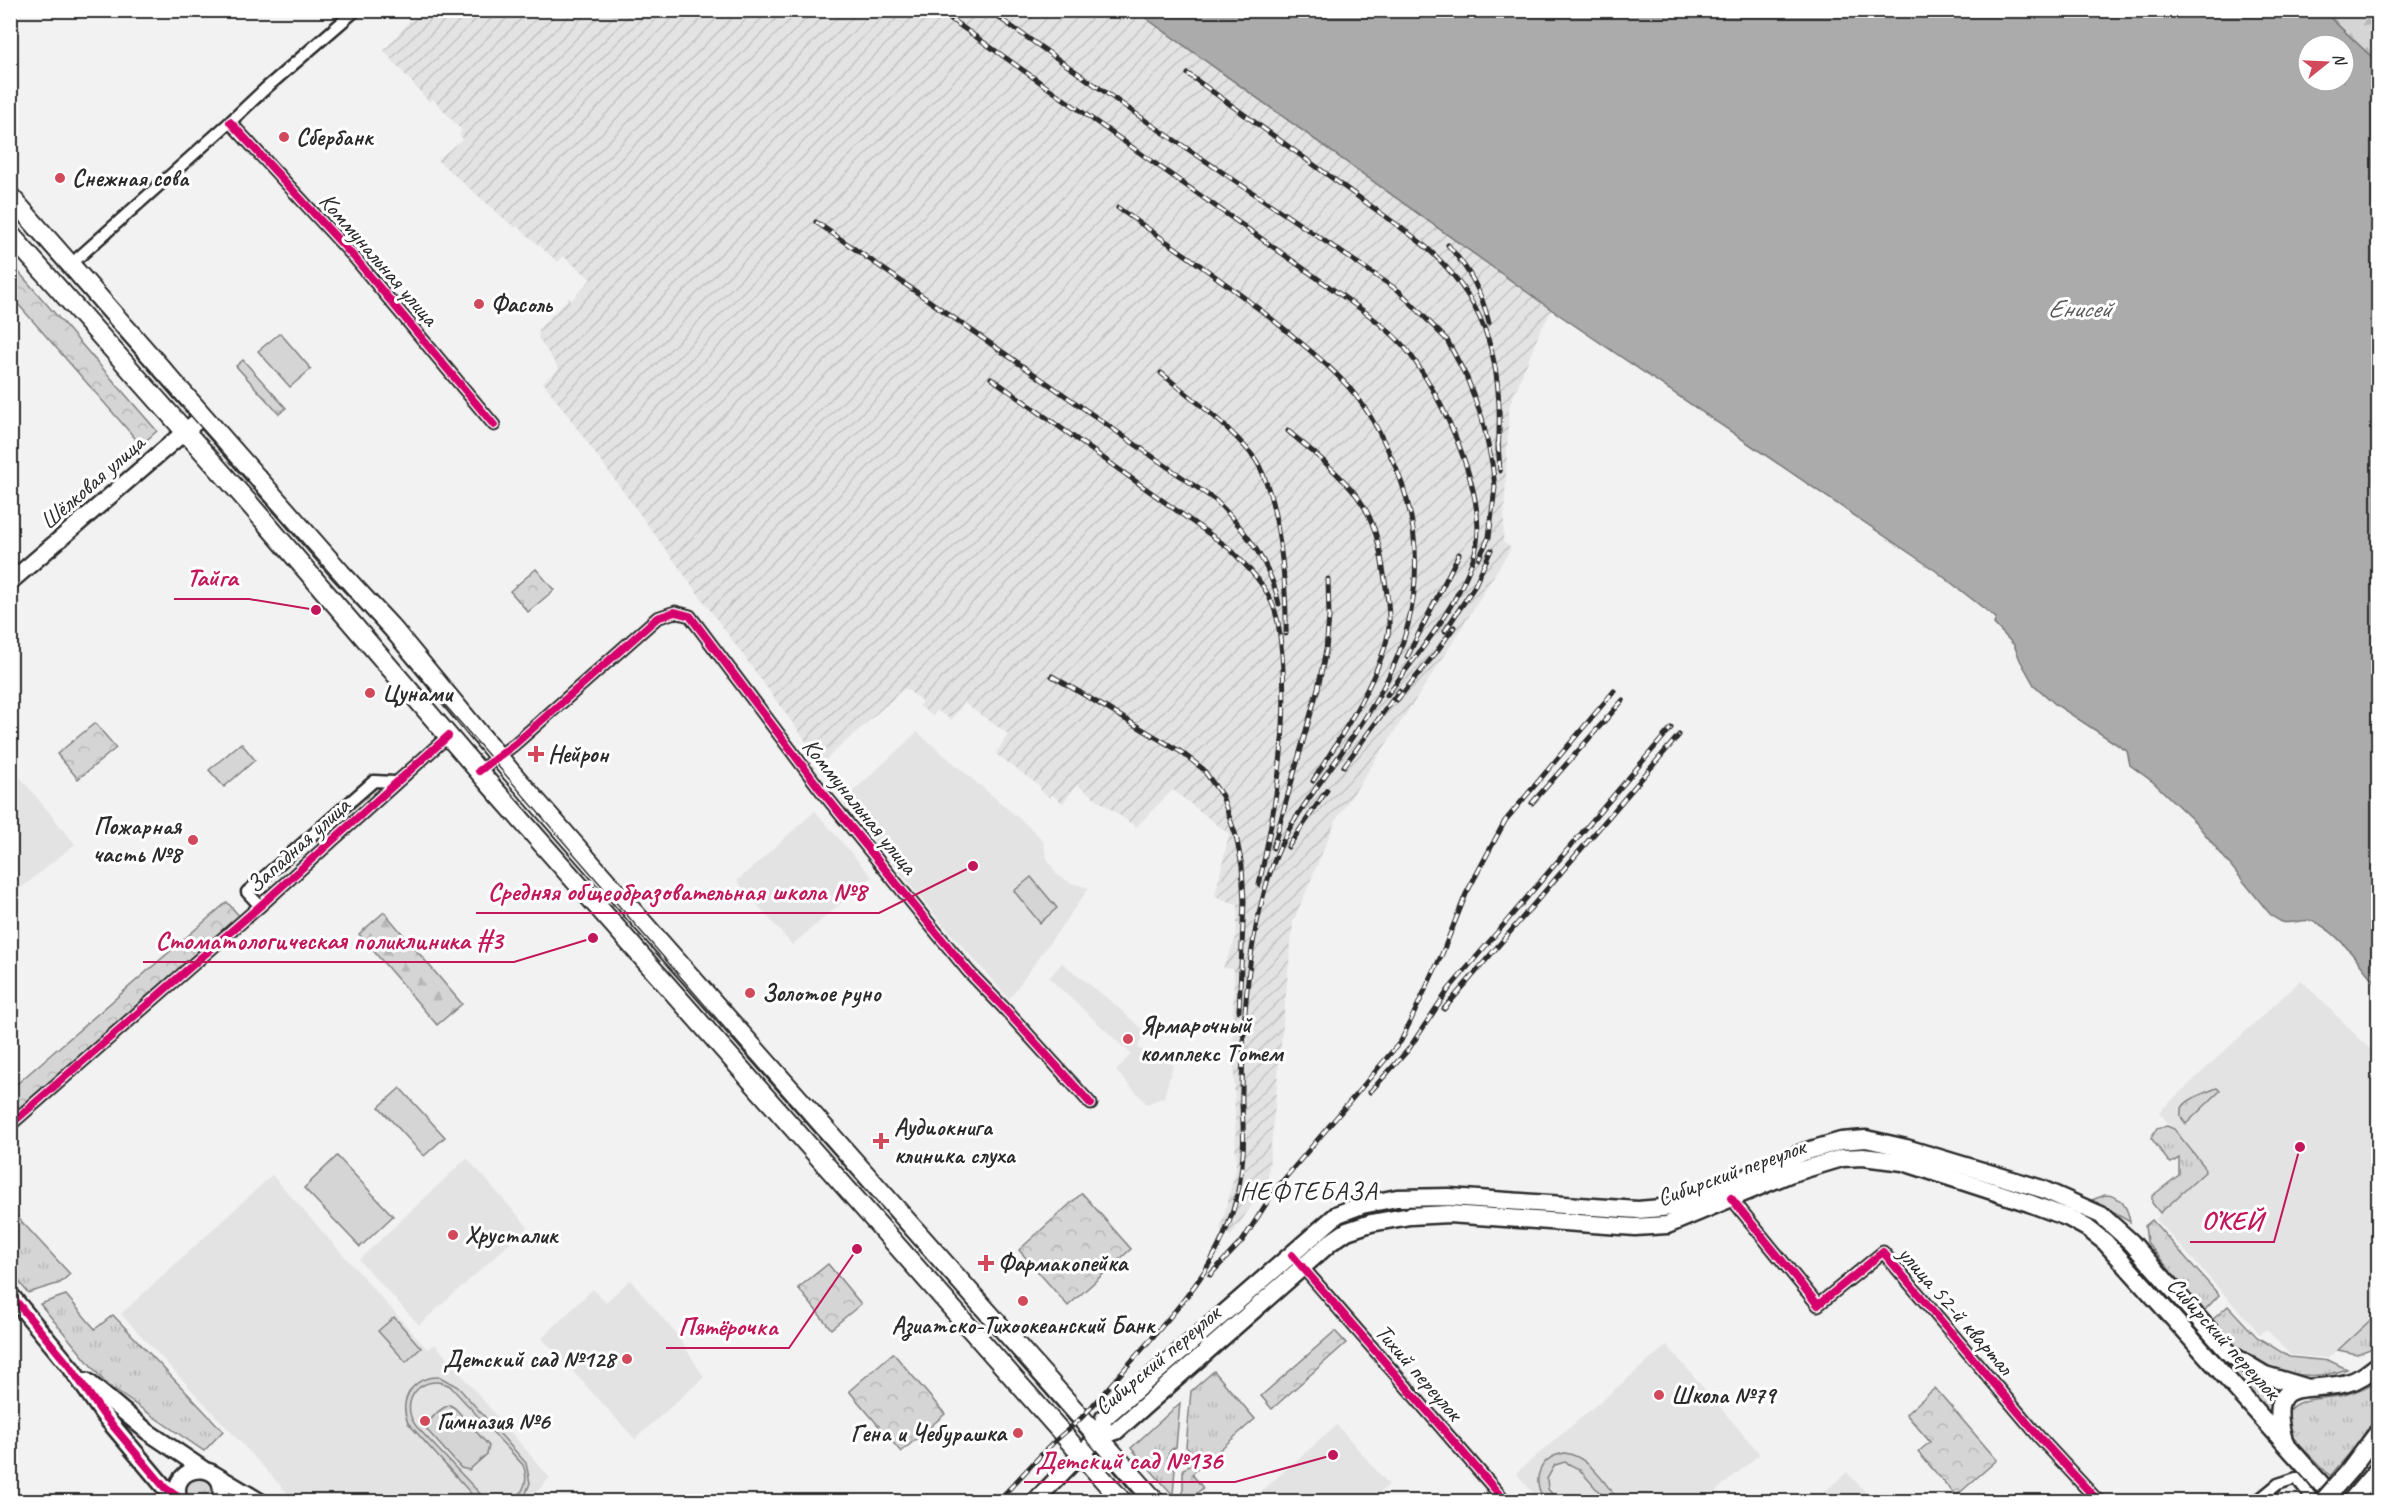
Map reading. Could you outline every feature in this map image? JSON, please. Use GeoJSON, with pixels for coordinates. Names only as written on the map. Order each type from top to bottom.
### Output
{"type":"FeatureCollection","features":[{"type":"Feature","properties":{"kind":"highway"},"geometry":{"type":"LineString","coordinates":[[10,196],[393,629],[498,756],[795,1097],[1156,1502]]}},
{"type":"Feature","properties":{"kind":"highway"},"geometry":{"type":"LineString","coordinates":[[10,234],[186,432],[448,736],[1123,1502]]}},
{"type":"Feature","properties":{"kind":"main road","name":"Сибирский переулок"},"geometry":{"type":"LineString","coordinates":[[1081,1454],[1099,1437],[1116,1431],[1297,1261],[1338,1214],[1362,1205],[1397,1198],[1449,1197],[1638,1210],[1672,1207],[1807,1159],[1904,1155],[2042,1189],[2071,1210],[2087,1228],[2105,1242],[2284,1441],[2322,1493]]}},
{"type":"Feature","properties":{"kind":"main road","name":"Сибирский переулок"},"geometry":{"type":"LineString","coordinates":[[1297,1261],[1347,1231],[1371,1222],[1410,1216],[1449,1214],[1635,1227],[1667,1225],[1731,1198],[1807,1159]]}},
{"type":"Feature","properties":{"kind":"main road","name":"Сибирский переулок"},"geometry":{"type":"LineString","coordinates":[[2071,1210],[2101,1215],[2131,1242],[2230,1354],[2265,1375],[2305,1387]]}},
{"type":"Feature","properties":{"kind":"main road"},"geometry":{"type":"LineString","coordinates":[[2284,1441],[2279,1407],[2288,1393],[2305,1387],[2345,1384],[2367,1375],[2379,1365]]}},
{"type":"Feature","properties":{"kind":"main road"},"geometry":{"type":"LineString","coordinates":[[2322,1493],[2349,1471],[2379,1432]]}},
{"type":"Feature","properties":{"kind":"main road"},"geometry":{"type":"LineString","coordinates":[[2350,1502],[2379,1469]]}},
{"type":"Feature","properties":{"kind":"street"},"geometry":{"type":"LineString","coordinates":[[70,265],[356,10]]}},
{"type":"Feature","properties":{"kind":"street","name":"Коммунальная улица"},"geometry":{"type":"LineString","coordinates":[[230,122],[354,257],[494,424]]}},
{"type":"Feature","properties":{"kind":"street","name":"Шёлковая улица"},"geometry":{"type":"LineString","coordinates":[[10,582],[203,416]]}},
{"type":"Feature","properties":{"kind":"street","name":"Коммунальная улица"},"geometry":{"type":"LineString","coordinates":[[498,756],[575,692],[657,618],[675,612],[690,616],[820,789],[933,929],[969,972],[1091,1104]]}},
{"type":"Feature","properties":{"kind":"street","name":"Западная улица"},"geometry":{"type":"LineString","coordinates":[[10,1125],[260,906],[385,794],[394,782],[448,736]]}},
{"type":"Feature","properties":{"kind":"street"},"geometry":{"type":"LineString","coordinates":[[479,771],[498,756]]}},
{"type":"Feature","properties":{"kind":"street","name":"Западная улица"},"geometry":{"type":"LineString","coordinates":[[260,906],[247,892],[274,866],[374,781],[394,782]]}},
{"type":"Feature","properties":{"kind":"street","name":"улица 52-й квартал"},"geometry":{"type":"LineString","coordinates":[[1731,1198],[1818,1305],[1883,1252],[2040,1438],[2099,1502]]}},
{"type":"Feature","properties":{"kind":"street","name":"Тихий переулок"},"geometry":{"type":"LineString","coordinates":[[1297,1261],[1506,1502]]}},
{"type":"Feature","properties":{"kind":"street"},"geometry":{"type":"LineString","coordinates":[[10,1294],[71,1368],[117,1430],[165,1488],[179,1499]]}},
{"type":"Feature","properties":{"kind":"street"},"geometry":{"type":"LineString","coordinates":[[71,1368],[148,1432],[261,1502]]}},
{"type":"Feature","properties":{"kind":"street"},"geometry":{"type":"LineString","coordinates":[[1034,1502],[1081,1454]]}},
{"type":"Feature","properties":{"kind":"street"},"geometry":{"type":"LineString","coordinates":[[179,1499],[178,1484],[185,1474],[196,1469],[208,1471],[221,1485],[219,1502]]}},
{"type":"Feature","properties":{"kind":"street"},"geometry":{"type":"LineString","coordinates":[[2256,1502],[2277,1484],[2296,1478],[2315,1502]]}},
{"type":"Feature","properties":{"kind":"shaded area"},"geometry":{"type":"Polygon","coordinates":[[[418,11],[1136,11],[1552,310],[1540,331],[1509,407],[1503,542],[1511,548],[1445,655],[1336,820],[1293,922],[1268,1176],[1262,1190],[1231,1236],[1220,1230],[1236,1169],[1234,969],[1223,968],[1236,938],[1238,905],[1215,896],[1229,834],[1173,790],[1136,827],[1077,785],[1063,803],[1051,794],[1049,797],[1040,790],[1041,787],[996,754],[1008,734],[964,703],[951,720],[937,710],[933,716],[919,706],[922,701],[905,688],[822,763],[543,382],[559,369],[538,338],[539,328],[569,298],[571,301],[591,279],[563,256],[558,262],[437,160],[463,139],[459,134],[462,131],[433,99],[429,102],[384,51],[418,11]]]}},
{"type":"Feature","properties":{"kind":"shaded area"},"geometry":{"type":"Polygon","coordinates":[[[917,732],[1034,831],[1043,841],[1047,858],[1056,874],[1071,883],[1089,888],[1009,999],[939,920],[842,802],[917,732]]]}},
{"type":"Feature","properties":{"kind":"shaded area"},"geometry":{"type":"Polygon","coordinates":[[[11,766],[75,844],[10,896],[11,766]]]}},
{"type":"Feature","properties":{"kind":"shaded area"},"geometry":{"type":"Polygon","coordinates":[[[815,811],[872,877],[792,945],[737,881],[815,811]]]}},
{"type":"Feature","properties":{"kind":"shaded area","name":"Ярмарочный комплекс Тотем"},"geometry":{"type":"Polygon","coordinates":[[[1062,963],[1112,1002],[1144,1031],[1138,1048],[1173,1065],[1164,1097],[1147,1104],[1116,1071],[1131,1054],[1049,978],[1062,963]]]}},
{"type":"Feature","properties":{"kind":"shaded area"},"geometry":{"type":"Polygon","coordinates":[[[2301,980],[2378,1057],[2378,1313],[2328,1358],[2290,1355],[2266,1329],[2260,1334],[2156,1219],[2204,1174],[2205,1169],[2159,1112],[2301,980]]]}},
{"type":"Feature","properties":{"kind":"shaded area","name":"Хрусталик"},"geometry":{"type":"Polygon","coordinates":[[[467,1158],[528,1227],[419,1325],[359,1260],[467,1158]]]}},
{"type":"Feature","properties":{"kind":"shaded area"},"geometry":{"type":"Polygon","coordinates":[[[272,1175],[427,1349],[435,1344],[550,1478],[528,1501],[295,1501],[121,1314],[272,1175]]]}},
{"type":"Feature","properties":{"kind":"shaded area","name":"Детский сад №128"},"geometry":{"type":"Polygon","coordinates":[[[630,1280],[678,1336],[704,1377],[635,1439],[542,1338],[593,1289],[606,1302],[630,1280]]]}},
{"type":"Feature","properties":{"kind":"shaded area","name":"Школа №79"},"geometry":{"type":"Polygon","coordinates":[[[1667,1345],[1760,1454],[1704,1501],[1540,1501],[1516,1473],[1667,1345]]]}},
{"type":"Feature","properties":{"kind":"shaded area"},"geometry":{"type":"Polygon","coordinates":[[[1337,1425],[1389,1485],[1370,1501],[1250,1501],[1337,1425]]]}},
{"type":"Feature","properties":{"kind":"shaded area"},"geometry":{"type":"Polygon","coordinates":[[[1847,1472],[1873,1501],[1814,1501],[1847,1472]]]}},
{"type":"Feature","properties":{"kind":"green space"},"geometry":{"type":"Polygon","coordinates":[[[2323,11],[2378,11],[2378,63],[2356,42],[2356,33],[2346,33],[2323,11]]]}},
{"type":"Feature","properties":{"kind":"green space"},"geometry":{"type":"Polygon","coordinates":[[[10,262],[157,431],[141,445],[11,296],[10,262]]]}},
{"type":"Feature","properties":{"kind":"green space"},"geometry":{"type":"Polygon","coordinates":[[[280,333],[311,369],[290,387],[258,351],[280,333]]]}},
{"type":"Feature","properties":{"kind":"green space"},"geometry":{"type":"Polygon","coordinates":[[[243,360],[286,408],[279,414],[236,366],[243,360]]]}},
{"type":"Feature","properties":{"kind":"green space"},"geometry":{"type":"Polygon","coordinates":[[[536,569],[554,590],[528,612],[510,591],[536,569]]]}},
{"type":"Feature","properties":{"kind":"green space"},"geometry":{"type":"Polygon","coordinates":[[[95,723],[116,748],[78,779],[57,754],[95,723]]]}},
{"type":"Feature","properties":{"kind":"green space"},"geometry":{"type":"Polygon","coordinates":[[[241,743],[255,760],[224,787],[209,770],[241,743]]]}},
{"type":"Feature","properties":{"kind":"green space"},"geometry":{"type":"Polygon","coordinates":[[[1031,877],[1057,908],[1040,923],[1014,891],[1031,877]]]}},
{"type":"Feature","properties":{"kind":"green space"},"geometry":{"type":"Polygon","coordinates":[[[227,902],[241,918],[11,1116],[11,1089],[227,902]]]}},
{"type":"Feature","properties":{"kind":"green space"},"geometry":{"type":"Polygon","coordinates":[[[384,912],[462,1004],[437,1025],[359,934],[384,912]]]}},
{"type":"Feature","properties":{"kind":"green space"},"geometry":{"type":"Polygon","coordinates":[[[400,1088],[445,1137],[424,1156],[379,1107],[400,1088]]]}},
{"type":"Feature","properties":{"kind":"green space"},"geometry":{"type":"Polygon","coordinates":[[[2217,1088],[2220,1091],[2186,1124],[2181,1117],[2184,1105],[2196,1096],[2217,1088]]]}},
{"type":"Feature","properties":{"kind":"green space"},"geometry":{"type":"Polygon","coordinates":[[[2167,1126],[2174,1129],[2204,1166],[2205,1172],[2160,1213],[2152,1203],[2152,1196],[2179,1175],[2179,1158],[2171,1163],[2168,1161],[2151,1138],[2157,1128],[2167,1126]]]}},
{"type":"Feature","properties":{"kind":"green space"},"geometry":{"type":"Polygon","coordinates":[[[337,1156],[393,1216],[360,1247],[304,1188],[337,1156]]]}},
{"type":"Feature","properties":{"kind":"green space"},"geometry":{"type":"Polygon","coordinates":[[[1082,1193],[1131,1249],[1068,1306],[1019,1250],[1082,1193]]]}},
{"type":"Feature","properties":{"kind":"green space"},"geometry":{"type":"Polygon","coordinates":[[[2105,1195],[2115,1197],[2123,1203],[2130,1222],[2092,1200],[2105,1195]]]}},
{"type":"Feature","properties":{"kind":"green space"},"geometry":{"type":"Polygon","coordinates":[[[10,1209],[70,1274],[60,1283],[28,1293],[11,1272],[10,1209]]]}},
{"type":"Feature","properties":{"kind":"green space"},"geometry":{"type":"Polygon","coordinates":[[[2152,1220],[2219,1295],[2203,1312],[2147,1242],[2145,1226],[2152,1220]]]}},
{"type":"Feature","properties":{"kind":"green space"},"geometry":{"type":"Polygon","coordinates":[[[828,1264],[861,1304],[831,1329],[798,1288],[828,1264]]]}},
{"type":"Feature","properties":{"kind":"green space"},"geometry":{"type":"Polygon","coordinates":[[[66,1295],[95,1329],[113,1315],[223,1431],[204,1451],[107,1385],[40,1304],[66,1295]]]}},
{"type":"Feature","properties":{"kind":"green space"},"geometry":{"type":"Polygon","coordinates":[[[2228,1306],[2257,1337],[2289,1357],[2330,1361],[2347,1369],[2319,1375],[2304,1375],[2275,1370],[2262,1364],[2233,1346],[2211,1321],[2228,1306]]]}},
{"type":"Feature","properties":{"kind":"green space"},"geometry":{"type":"Polygon","coordinates":[[[2378,1313],[2378,1346],[2357,1354],[2338,1350],[2378,1313]]]}},
{"type":"Feature","properties":{"kind":"green space"},"geometry":{"type":"Polygon","coordinates":[[[394,1317],[421,1348],[406,1362],[378,1331],[394,1317]]]}},
{"type":"Feature","properties":{"kind":"green space"},"geometry":{"type":"Polygon","coordinates":[[[1335,1331],[1346,1343],[1272,1409],[1261,1396],[1335,1331]]]}},
{"type":"Feature","properties":{"kind":"green space"},"geometry":{"type":"Polygon","coordinates":[[[893,1353],[945,1414],[901,1452],[849,1391],[893,1353]]]}},
{"type":"Feature","properties":{"kind":"green space"},"geometry":{"type":"Polygon","coordinates":[[[2220,1356],[2237,1369],[2278,1392],[2268,1414],[2231,1374],[2220,1356]]]}},
{"type":"Feature","properties":{"kind":"green space"},"geometry":{"type":"Polygon","coordinates":[[[1214,1371],[1255,1419],[1192,1474],[1203,1488],[1191,1498],[1194,1501],[1183,1501],[1183,1469],[1190,1466],[1192,1461],[1191,1453],[1186,1447],[1191,1391],[1214,1371]]]}},
{"type":"Feature","properties":{"kind":"green space"},"geometry":{"type":"Polygon","coordinates":[[[440,1377],[458,1387],[526,1463],[530,1483],[525,1496],[520,1501],[512,1501],[525,1485],[526,1475],[523,1465],[450,1386],[440,1382],[422,1385],[411,1398],[411,1416],[416,1426],[487,1501],[476,1499],[408,1423],[405,1406],[410,1391],[422,1380],[440,1377]]]}},
{"type":"Feature","properties":{"kind":"green space"},"geometry":{"type":"Polygon","coordinates":[[[2378,1380],[2378,1414],[2356,1446],[2330,1476],[2289,1434],[2287,1429],[2290,1409],[2307,1400],[2353,1392],[2378,1380]]]}},
{"type":"Feature","properties":{"kind":"green space"},"geometry":{"type":"Polygon","coordinates":[[[1935,1388],[1997,1460],[1956,1496],[1918,1452],[1930,1442],[1906,1414],[1935,1388]]]}},
{"type":"Feature","properties":{"kind":"green space"},"geometry":{"type":"Polygon","coordinates":[[[1180,1403],[1176,1447],[1170,1451],[1168,1457],[1175,1468],[1173,1495],[1131,1448],[1180,1403]]]}},
{"type":"Feature","properties":{"kind":"green space"},"geometry":{"type":"Polygon","coordinates":[[[450,1405],[489,1446],[487,1454],[469,1470],[461,1468],[427,1430],[429,1422],[435,1415],[450,1405]]]}},
{"type":"Feature","properties":{"kind":"green space"},"geometry":{"type":"Polygon","coordinates":[[[1565,1453],[1582,1459],[1589,1465],[1619,1501],[1607,1501],[1579,1469],[1565,1462],[1555,1465],[1547,1479],[1548,1489],[1558,1501],[1546,1501],[1539,1486],[1540,1471],[1549,1459],[1565,1453]]]}},
{"type":"Feature","properties":{"kind":"green space"},"geometry":{"type":"Polygon","coordinates":[[[193,1476],[208,1478],[214,1485],[211,1501],[188,1501],[185,1488],[193,1476]]]}},
{"type":"Feature","properties":{"kind":"water","name":"Енисей"},"geometry":{"type":"Polygon","coordinates":[[[1136,11],[2323,11],[2346,33],[2296,33],[2296,93],[2356,93],[2356,42],[2378,63],[2378,986],[2344,944],[2328,930],[2310,921],[2282,922],[2270,914],[2196,823],[2153,782],[2130,765],[2127,751],[2055,704],[2034,685],[2014,645],[1994,624],[1996,618],[1936,571],[1552,310],[1136,11]]]}},
{"type":"Feature","properties":{"kind":"tram line"},"geometry":{"type":"LineString","coordinates":[[10,211],[380,630],[743,1049],[1141,1502]]}},
{"type":"Feature","properties":{"kind":"railway"},"geometry":{"type":"LineString","coordinates":[[938,10],[1365,312],[1396,338],[1420,368],[1448,419],[1460,448],[1470,477],[1476,506],[1478,533],[1474,556],[1458,594],[1436,629],[1387,695]]}},
{"type":"Feature","properties":{"kind":"railway"},"geometry":{"type":"LineString","coordinates":[[988,10],[1152,125],[1399,291],[1447,340],[1467,378],[1482,418],[1492,463],[1495,487],[1489,537],[1479,558]]}},
{"type":"Feature","properties":{"kind":"railway"},"geometry":{"type":"LineString","coordinates":[[1188,74],[1411,235],[1457,280],[1473,304],[1485,330],[1493,357],[1498,387],[1498,451]]}},
{"type":"Feature","properties":{"kind":"railway"},"geometry":{"type":"LineString","coordinates":[[997,1502],[1051,1445],[1086,1413],[1157,1332],[1194,1287],[1222,1240],[1232,1214],[1239,1185],[1243,1145],[1243,1044],[1246,997],[1256,927],[1267,882],[1279,849],[1290,828],[1354,734],[1386,682],[1399,653],[1414,595],[1416,566],[1409,507],[1388,450],[1361,402],[1332,370],[1288,332],[1226,284],[1118,208]]}},
{"type":"Feature","properties":{"kind":"railway"},"geometry":{"type":"LineString","coordinates":[[816,222],[1215,500],[1255,547],[1270,575],[1279,604]]}},
{"type":"Feature","properties":{"kind":"railway"},"geometry":{"type":"LineString","coordinates":[[1448,245],[1474,281],[1489,323]]}},
{"type":"Feature","properties":{"kind":"railway"},"geometry":{"type":"LineString","coordinates":[[1161,373],[1232,433],[1253,456],[1262,472],[1280,542],[1286,634]]}},
{"type":"Feature","properties":{"kind":"railway"},"geometry":{"type":"LineString","coordinates":[[991,378],[1229,548],[1267,593],[1274,607],[1280,634],[1284,713],[1275,800],[1259,885]]}},
{"type":"Feature","properties":{"kind":"railway"},"geometry":{"type":"LineString","coordinates":[[1288,431],[1341,478],[1367,512],[1380,549],[1389,612],[1386,644],[1370,685],[1313,781]]}},
{"type":"Feature","properties":{"kind":"railway"},"geometry":{"type":"LineString","coordinates":[[1498,443],[1500,471]]}},
{"type":"Feature","properties":{"kind":"railway"},"geometry":{"type":"LineString","coordinates":[[1445,631],[1474,587],[1491,550]]}},
{"type":"Feature","properties":{"kind":"railway"},"geometry":{"type":"LineString","coordinates":[[1407,657],[1459,554]]}},
{"type":"Feature","properties":{"kind":"railway"},"geometry":{"type":"LineString","coordinates":[[1273,848],[1318,688],[1326,650],[1329,617],[1328,579]]}},
{"type":"Feature","properties":{"kind":"railway"},"geometry":{"type":"LineString","coordinates":[[1397,700],[1454,627]]}},
{"type":"Feature","properties":{"kind":"railway"},"geometry":{"type":"LineString","coordinates":[[1052,676],[1181,752],[1203,769],[1222,796],[1236,836],[1242,866],[1244,902],[1239,1011]]}},
{"type":"Feature","properties":{"kind":"railway"},"geometry":{"type":"LineString","coordinates":[[1344,766],[1399,691]]}},
{"type":"Feature","properties":{"kind":"railway"},"geometry":{"type":"LineString","coordinates":[[1210,1275],[1243,1240],[1275,1190],[1401,1041],[1442,954],[1466,894],[1505,821],[1614,691]]}},
{"type":"Feature","properties":{"kind":"railway"},"geometry":{"type":"LineString","coordinates":[[1532,803],[1623,700]]}},
{"type":"Feature","properties":{"kind":"railway"},"geometry":{"type":"LineString","coordinates":[[1370,1092],[1408,1050],[1449,989],[1671,728]]}},
{"type":"Feature","properties":{"kind":"railway"},"geometry":{"type":"LineString","coordinates":[[1444,1009],[1679,735]]}},
{"type":"Feature","properties":{"kind":"railway"},"geometry":{"type":"LineString","coordinates":[[1288,847],[1327,790]]}},
{"type":"Feature","properties":{"kind":"cycle path"},"geometry":{"type":"LineString","coordinates":[[230,122],[354,257],[494,425]]}},
{"type":"Feature","properties":{"kind":"cycle path"},"geometry":{"type":"LineString","coordinates":[[479,771],[515,744],[657,618],[675,612],[690,616],[820,789],[926,920],[969,972],[1091,1104]]}},
{"type":"Feature","properties":{"kind":"cycle path"},"geometry":{"type":"LineString","coordinates":[[10,1125],[260,906],[448,736]]}},
{"type":"Feature","properties":{"kind":"cycle path"},"geometry":{"type":"LineString","coordinates":[[1731,1198],[1818,1305],[1883,1252],[2040,1438],[2099,1502]]}},
{"type":"Feature","properties":{"kind":"cycle path"},"geometry":{"type":"LineString","coordinates":[[1292,1255],[1506,1502]]}},
{"type":"Feature","properties":{"kind":"cycle path"},"geometry":{"type":"LineString","coordinates":[[10,1294],[71,1368],[103,1414],[165,1488],[178,1497]]}},
{"type":"Feature","properties":{"kind":"place","name":"Сбербанк"},"geometry":{"type":"Point","coordinates":[284,137]}},
{"type":"Feature","properties":{"kind":"place","name":"Снежная сова"},"geometry":{"type":"Point","coordinates":[60,178]}},
{"type":"Feature","properties":{"kind":"place","name":"Фасоль"},"geometry":{"type":"Point","coordinates":[479,304]}},
{"type":"Feature","properties":{"kind":"place","name":"Тайга"},"geometry":{"type":"Point","coordinates":[316,610]}},
{"type":"Feature","properties":{"kind":"place","name":"Цунами"},"geometry":{"type":"Point","coordinates":[370,693]}},
{"type":"Feature","properties":{"kind":"place","name":"Нейрон"},"geometry":{"type":"Point","coordinates":[536,754]}},
{"type":"Feature","properties":{"kind":"place","name":"Пожарная часть №8"},"geometry":{"type":"Point","coordinates":[193,840]}},
{"type":"Feature","properties":{"kind":"place","name":"Средняя общеобразовательная школа №8"},"geometry":{"type":"Point","coordinates":[973,866]}},
{"type":"Feature","properties":{"kind":"place","name":"Стоматологическая поликлиника #3"},"geometry":{"type":"Point","coordinates":[593,938]}},
{"type":"Feature","properties":{"kind":"place","name":"Золотое руно"},"geometry":{"type":"Point","coordinates":[750,993]}},
{"type":"Feature","properties":{"kind":"place","name":"Ярмарочный комплекс Тотем"},"geometry":{"type":"Point","coordinates":[1128,1039]}},
{"type":"Feature","properties":{"kind":"place","name":"Аудиокнига клиника слуха"},"geometry":{"type":"Point","coordinates":[881,1141]}},
{"type":"Feature","properties":{"kind":"place","name":"О’КЕЙ"},"geometry":{"type":"Point","coordinates":[2300,1147]}},
{"type":"Feature","properties":{"kind":"place","name":"Хрусталик"},"geometry":{"type":"Point","coordinates":[453,1235]}},
{"type":"Feature","properties":{"kind":"place","name":"Пятёрочка"},"geometry":{"type":"Point","coordinates":[857,1249]}},
{"type":"Feature","properties":{"kind":"place","name":"Фармакопейка"},"geometry":{"type":"Point","coordinates":[986,1263]}},
{"type":"Feature","properties":{"kind":"place","name":"Азиатско-Тихоокеанский Банк"},"geometry":{"type":"Point","coordinates":[1023,1301]}},
{"type":"Feature","properties":{"kind":"place","name":"Детский сад №128"},"geometry":{"type":"Point","coordinates":[627,1359]}},
{"type":"Feature","properties":{"kind":"place","name":"Школа №79"},"geometry":{"type":"Point","coordinates":[1659,1395]}},
{"type":"Feature","properties":{"kind":"place","name":"Гимназия №6"},"geometry":{"type":"Point","coordinates":[425,1421]}},
{"type":"Feature","properties":{"kind":"place","name":"Гена и Чебурашка"},"geometry":{"type":"Point","coordinates":[1018,1433]}},
{"type":"Feature","properties":{"kind":"place","name":"Детский сад №136"},"geometry":{"type":"Point","coordinates":[1333,1455]}},
{"type":"Feature","properties":{"kind":"district","name":"НЕФТЕБАЗА"},"geometry":{"type":"Point","coordinates":[1309,1191]}}]}
